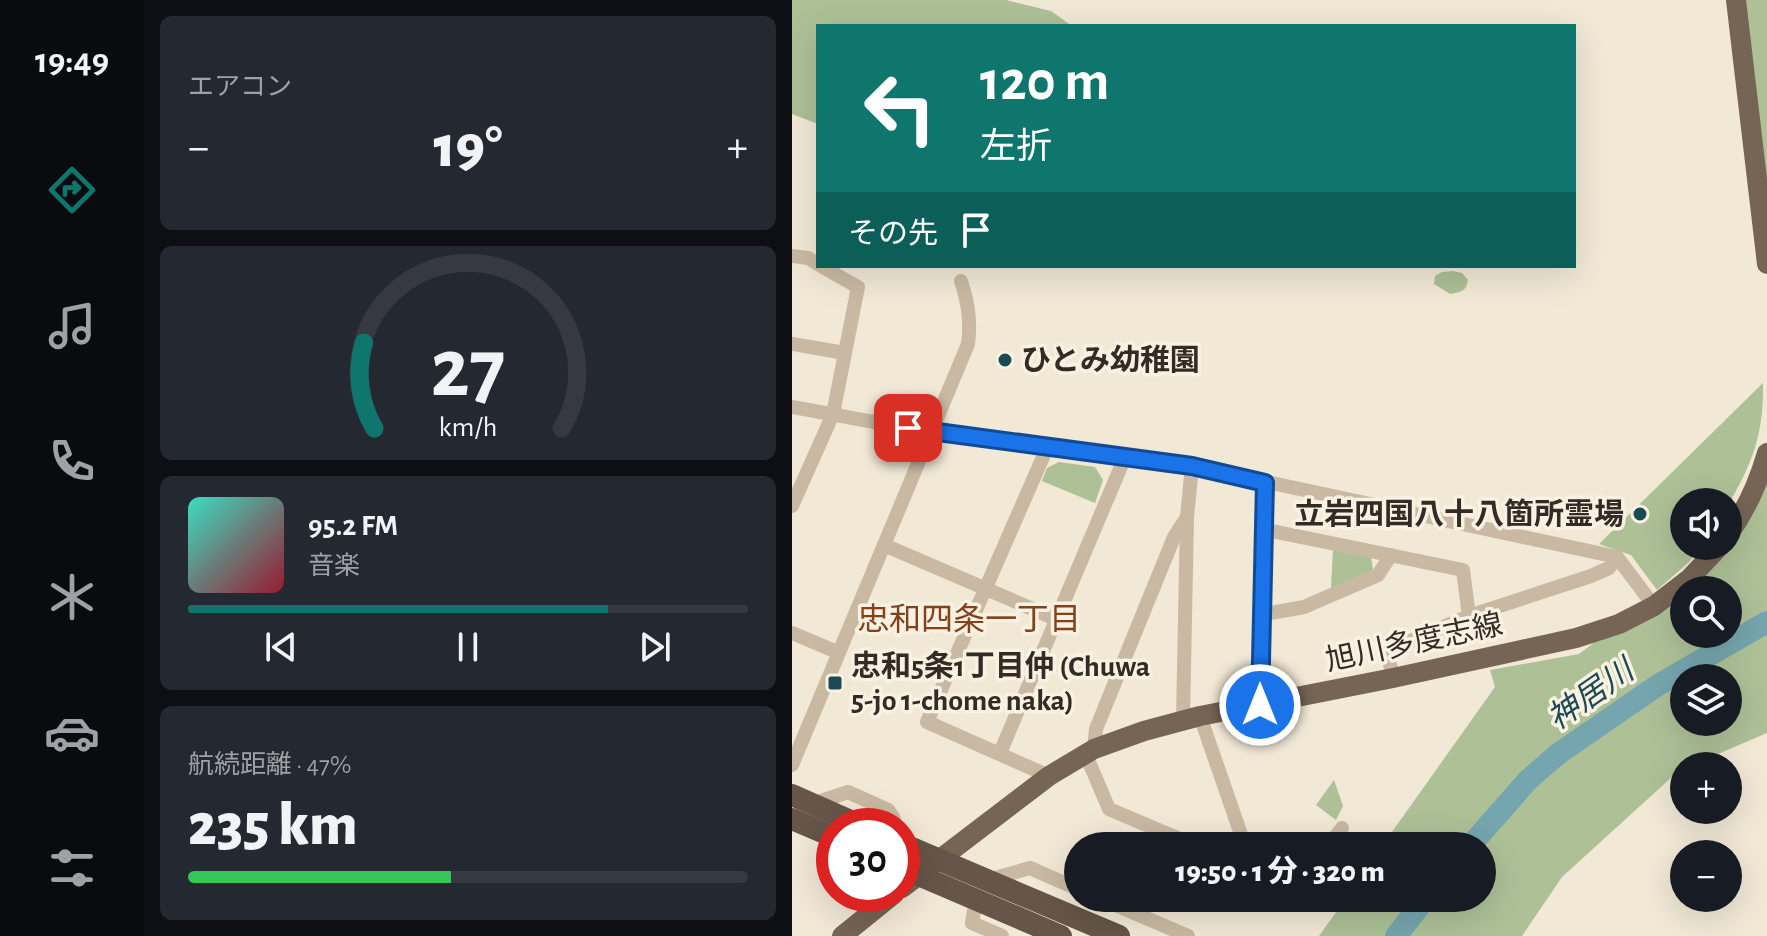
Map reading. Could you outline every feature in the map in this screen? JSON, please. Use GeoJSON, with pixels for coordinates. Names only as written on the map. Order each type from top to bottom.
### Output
{"type":"FeatureCollection","features":[{"type":"Feature","properties":{"kind":"highway"},"geometry":{"type":"LineString","coordinates":[[802,800],[820,808]]}},
{"type":"Feature","properties":{"kind":"highway"},"geometry":{"type":"LineString","coordinates":[[792,819],[816,829]]}},
{"type":"Feature","properties":{"kind":"highway"},"geometry":{"type":"LineString","coordinates":[[920,852],[940,860],[982,890],[1061,936]]}},
{"type":"Feature","properties":{"kind":"highway"},"geometry":{"type":"LineString","coordinates":[[920,879],[982,890],[1119,936]]}},
{"type":"Feature","properties":{"kind":"main road"},"geometry":{"type":"LineString","coordinates":[[1736,0],[1767,264]]}},
{"type":"Feature","properties":{"kind":"main road"},"geometry":{"type":"LineString","coordinates":[[1742,516],[1760,477],[1767,453]]}},
{"type":"Feature","properties":{"kind":"main road","name":"旭川多度志線"},"geometry":{"type":"LineString","coordinates":[[920,870],[940,860],[1049,776],[1090,752],[1192,718],[1576,638],[1619,624],[1654,606],[1689,579],[1707,560]]}},
{"type":"Feature","properties":{"kind":"main road"},"geometry":{"type":"LineString","coordinates":[[842,936],[872,912]]}},
{"type":"Feature","properties":{"kind":"street"},"geometry":{"type":"LineString","coordinates":[[792,256],[808,258],[816,263]]}},
{"type":"Feature","properties":{"kind":"street"},"geometry":{"type":"LineString","coordinates":[[792,506],[833,414],[858,287],[824,268]]}},
{"type":"Feature","properties":{"kind":"street"},"geometry":{"type":"LineString","coordinates":[[792,765],[968,344],[968,302],[961,281]]}},
{"type":"Feature","properties":{"kind":"street"},"geometry":{"type":"LineString","coordinates":[[792,344],[845,353]]}},
{"type":"Feature","properties":{"kind":"street"},"geometry":{"type":"LineString","coordinates":[[792,407],[933,433],[1192,466],[1617,557],[1654,606]]}},
{"type":"Feature","properties":{"kind":"street"},"geometry":{"type":"LineString","coordinates":[[1047,448],[927,722],[1049,776]]}},
{"type":"Feature","properties":{"kind":"street"},"geometry":{"type":"LineString","coordinates":[[1000,753],[1125,457]]}},
{"type":"Feature","properties":{"kind":"street"},"geometry":{"type":"LineString","coordinates":[[1192,466],[1187,517],[1192,718],[1239,832]]}},
{"type":"Feature","properties":{"kind":"street"},"geometry":{"type":"LineString","coordinates":[[1260,705],[1265,483]]}},
{"type":"Feature","properties":{"kind":"street"},"geometry":{"type":"LineString","coordinates":[[1163,832],[1109,809],[1090,752],[1096,729],[1174,537],[1187,517]]}},
{"type":"Feature","properties":{"kind":"street"},"geometry":{"type":"LineString","coordinates":[[1262,529],[1463,570],[1469,616]]}},
{"type":"Feature","properties":{"kind":"street"},"geometry":{"type":"LineString","coordinates":[[884,545],[1056,619]]}},
{"type":"Feature","properties":{"kind":"street"},"geometry":{"type":"LineString","coordinates":[[1260,615],[1304,607],[1378,575],[1391,555]]}},
{"type":"Feature","properties":{"kind":"street"},"geometry":{"type":"LineString","coordinates":[[1393,678],[1387,651],[1469,616],[1591,576],[1609,568],[1617,557]]}},
{"type":"Feature","properties":{"kind":"street"},"geometry":{"type":"LineString","coordinates":[[792,633],[837,652]]}},
{"type":"Feature","properties":{"kind":"street"},"geometry":{"type":"LineString","coordinates":[[802,800],[848,792],[884,808]]}},
{"type":"Feature","properties":{"kind":"street"},"geometry":{"type":"LineString","coordinates":[[1339,832],[1342,828]]}},
{"type":"Feature","properties":{"kind":"street"},"geometry":{"type":"LineString","coordinates":[[1002,936],[972,923],[982,890],[1030,868],[1064,883]]}},
{"type":"Feature","properties":{"kind":"street"},"geometry":{"type":"LineString","coordinates":[[1132,912],[1188,936]]}},
{"type":"Feature","properties":{"kind":"green space"},"geometry":{"type":"Polygon","coordinates":[[[792,0],[1006,0],[1051,11],[1069,24],[816,24],[816,123],[792,114],[792,0]]]}},
{"type":"Feature","properties":{"kind":"green space"},"geometry":{"type":"Polygon","coordinates":[[[1736,0],[1767,0],[1767,264],[1736,0]]]}},
{"type":"Feature","properties":{"kind":"green space"},"geometry":{"type":"Polygon","coordinates":[[[1453,271],[1462,273],[1468,280],[1464,289],[1450,294],[1434,284],[1435,276],[1453,271]]]}},
{"type":"Feature","properties":{"kind":"green space"},"geometry":{"type":"Polygon","coordinates":[[[1763,383],[1759,432],[1738,488],[1670,488],[1670,560],[1690,560],[1689,562],[1657,590],[1631,555],[1599,544],[1763,383]]]}},
{"type":"Feature","properties":{"kind":"green space"},"geometry":{"type":"Polygon","coordinates":[[[1767,453],[1767,733],[1723,752],[1670,752],[1670,779],[1562,877],[1522,936],[1319,936],[1336,912],[1496,912],[1496,832],[1392,832],[1495,687],[1490,670],[1579,654],[1670,584],[1670,648],[1742,648],[1742,576],[1681,576],[1702,560],[1742,560],[1742,502],[1767,453]]]}},
{"type":"Feature","properties":{"kind":"green space"},"geometry":{"type":"Polygon","coordinates":[[[1059,462],[1095,467],[1103,480],[1095,503],[1042,481],[1047,468],[1059,462]]]}},
{"type":"Feature","properties":{"kind":"green space"},"geometry":{"type":"Polygon","coordinates":[[[1333,549],[1371,557],[1373,570],[1331,588],[1333,549]]]}},
{"type":"Feature","properties":{"kind":"green space"},"geometry":{"type":"Polygon","coordinates":[[[1334,780],[1343,806],[1336,820],[1316,805],[1334,780]]]}},
{"type":"Feature","properties":{"kind":"waterway","name":"神居川"},"geometry":{"type":"LineString","coordinates":[[1482,832],[1528,780],[1558,754],[1658,685],[1767,622]]}},
{"type":"Feature","properties":{"kind":"waterway","name":"神居川"},"geometry":{"type":"LineString","coordinates":[[1396,936],[1415,912]]}},
{"type":"Feature","properties":{"kind":"place","name":"ひとみ幼稚園"},"geometry":{"type":"Point","coordinates":[1005,360]}},
{"type":"Feature","properties":{"kind":"place","name":"立岩四国八十八箇所霊場"},"geometry":{"type":"Point","coordinates":[1640,514]}},
{"type":"Feature","properties":{"kind":"place","name":"忠和5条1丁目仲 (Chuwa 5-jo 1-chome naka)"},"geometry":{"type":"Point","coordinates":[835,683]}},
{"type":"Feature","properties":{"kind":"district","name":"忠和四条一丁目"},"geometry":{"type":"Point","coordinates":[969,619]}},
{"type":"Feature","properties":{"kind":"route"},"geometry":{"type":"LineString","coordinates":[[908,428],[1192,466],[1265,483],[1260,705]]}}]}
